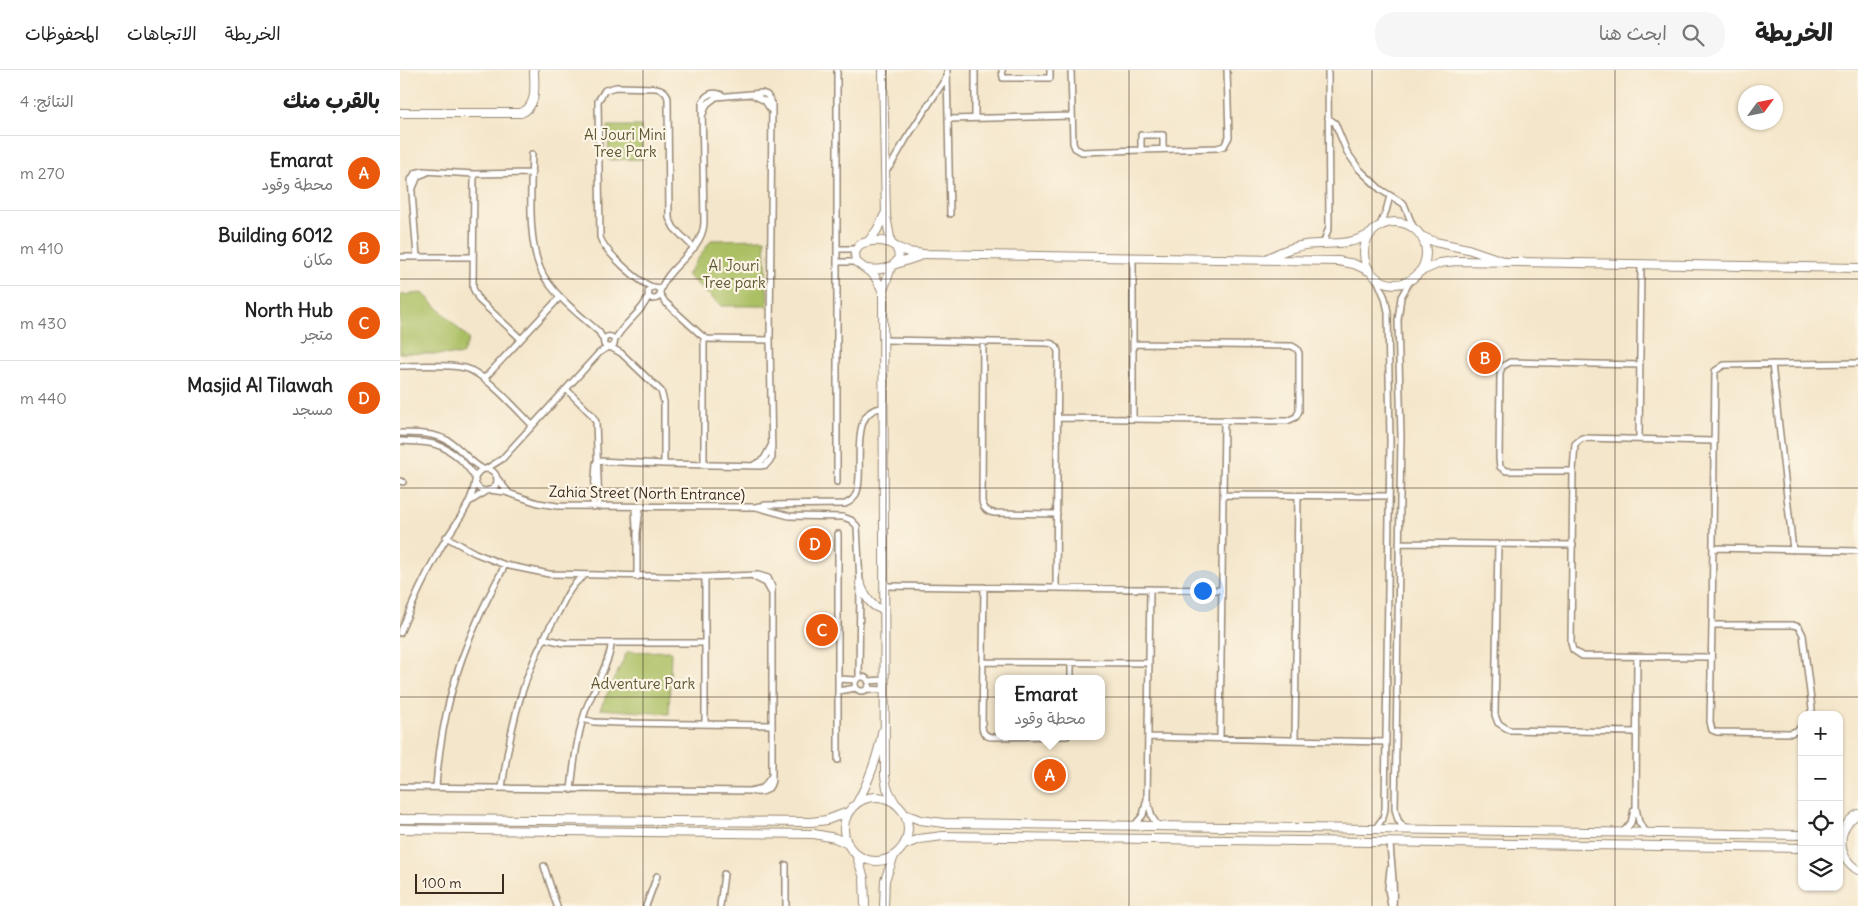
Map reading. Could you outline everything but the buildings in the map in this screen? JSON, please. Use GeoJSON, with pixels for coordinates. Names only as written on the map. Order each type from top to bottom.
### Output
{"type":"FeatureCollection","features":[{"type":"Feature","properties":{"kind":"street"},"geometry":{"type":"LineString","coordinates":[[400,113],[521,114],[530,108],[533,102],[534,70]]}},
{"type":"Feature","properties":{"kind":"street"},"geometry":{"type":"LineString","coordinates":[[837,70],[837,482]]}},
{"type":"Feature","properties":{"kind":"street"},"geometry":{"type":"LineString","coordinates":[[883,70],[886,210],[893,245],[899,255],[892,266],[883,291],[885,776],[889,793],[904,814],[908,829],[904,844],[894,856],[884,880],[884,906]]}},
{"type":"Feature","properties":{"kind":"street"},"geometry":{"type":"LineString","coordinates":[[946,70],[950,214]]}},
{"type":"Feature","properties":{"kind":"street"},"geometry":{"type":"LineString","coordinates":[[974,70],[975,118]]}},
{"type":"Feature","properties":{"kind":"street"},"geometry":{"type":"LineString","coordinates":[[1002,70],[1002,78],[1050,78],[1050,70]]}},
{"type":"Feature","properties":{"kind":"street"},"geometry":{"type":"LineString","coordinates":[[1071,70],[1072,143],[1078,151],[1163,150],[1217,148],[1224,146],[1229,137],[1228,70]]}},
{"type":"Feature","properties":{"kind":"street"},"geometry":{"type":"LineString","coordinates":[[1323,244],[1329,227],[1328,70]]}},
{"type":"Feature","properties":{"kind":"street"},"geometry":{"type":"LineString","coordinates":[[884,171],[891,165],[947,78]]}},
{"type":"Feature","properties":{"kind":"street"},"geometry":{"type":"LineString","coordinates":[[694,248],[674,228],[669,218],[668,99],[666,93],[662,89],[656,88],[616,87],[605,90],[598,101],[600,237],[605,248],[644,283],[658,288],[665,302],[704,338],[714,340],[770,340]]}},
{"type":"Feature","properties":{"kind":"street"},"geometry":{"type":"LineString","coordinates":[[598,461],[753,465],[764,459],[771,446],[771,113],[764,101],[753,94],[723,95],[713,93],[706,97],[702,104],[704,228],[694,248],[664,282],[660,293],[655,299],[646,302]]}},
{"type":"Feature","properties":{"kind":"street"},"geometry":{"type":"LineString","coordinates":[[948,119],[1072,116]]}},
{"type":"Feature","properties":{"kind":"street"},"geometry":{"type":"LineString","coordinates":[[1328,118],[1335,122],[1347,152],[1359,168],[1373,183],[1404,204],[1414,229]]}},
{"type":"Feature","properties":{"kind":"street"},"geometry":{"type":"LineString","coordinates":[[1141,150],[1141,135],[1163,135],[1163,150]]}},
{"type":"Feature","properties":{"kind":"street"},"geometry":{"type":"LineString","coordinates":[[532,154],[532,239],[535,257],[542,274],[560,297],[599,332],[609,347],[621,353],[659,388],[663,395],[664,464]]}},
{"type":"Feature","properties":{"kind":"street"},"geometry":{"type":"LineString","coordinates":[[417,257],[411,180],[415,173],[420,171],[474,174],[532,173]]}},
{"type":"Feature","properties":{"kind":"street"},"geometry":{"type":"LineString","coordinates":[[474,174],[473,288],[476,296],[521,339]]}},
{"type":"Feature","properties":{"kind":"street"},"geometry":{"type":"LineString","coordinates":[[1390,196],[1380,225],[1366,240],[1363,252],[1366,265],[1369,271],[1383,282],[1396,284],[1410,281]]}},
{"type":"Feature","properties":{"kind":"street"},"geometry":{"type":"LineString","coordinates":[[868,242],[881,224],[886,210]]}},
{"type":"Feature","properties":{"kind":"street"},"geometry":{"type":"LineString","coordinates":[[1380,225],[1394,222],[1408,225],[1420,235],[1443,244],[1468,249],[1504,262]]}},
{"type":"Feature","properties":{"kind":"street"},"geometry":{"type":"LineString","coordinates":[[1266,258],[1297,246],[1350,242],[1370,234]]}},
{"type":"Feature","properties":{"kind":"street"},"geometry":{"type":"LineString","coordinates":[[1405,829],[1398,820],[1395,809],[1401,438],[1398,320],[1400,302],[1410,281],[1419,272],[1425,261],[1426,254],[1420,235]]}},
{"type":"Feature","properties":{"kind":"street"},"geometry":{"type":"LineString","coordinates":[[856,262],[855,253],[859,245],[880,241],[908,252],[924,254],[1133,258],[1266,258],[1338,261],[1354,264],[1369,271]]}},
{"type":"Feature","properties":{"kind":"street"},"geometry":{"type":"LineString","coordinates":[[837,249],[856,249]]}},
{"type":"Feature","properties":{"kind":"street"},"geometry":{"type":"LineString","coordinates":[[867,269],[879,270],[924,254]]}},
{"type":"Feature","properties":{"kind":"street"},"geometry":{"type":"LineString","coordinates":[[400,257],[473,257]]}},
{"type":"Feature","properties":{"kind":"street"},"geometry":{"type":"LineString","coordinates":[[1133,258],[1133,418]]}},
{"type":"Feature","properties":{"kind":"street"},"geometry":{"type":"LineString","coordinates":[[837,262],[856,262],[877,279],[883,291]]}},
{"type":"Feature","properties":{"kind":"street"},"geometry":{"type":"LineString","coordinates":[[1419,272],[1433,265],[1448,262],[1858,268]]}},
{"type":"Feature","properties":{"kind":"street"},"geometry":{"type":"LineString","coordinates":[[1639,438],[1641,265]]}},
{"type":"Feature","properties":{"kind":"street"},"geometry":{"type":"LineString","coordinates":[[1375,829],[1383,818],[1385,809],[1389,496],[1388,312],[1383,292],[1377,279]]}},
{"type":"Feature","properties":{"kind":"street"},"geometry":{"type":"LineString","coordinates":[[469,504],[478,472],[502,459],[599,353],[613,346],[620,330],[646,302],[653,287],[664,282]]}},
{"type":"Feature","properties":{"kind":"street"},"geometry":{"type":"LineString","coordinates":[[644,283],[651,298],[665,302]]}},
{"type":"Feature","properties":{"kind":"street"},"geometry":{"type":"LineString","coordinates":[[484,379],[560,297]]}},
{"type":"Feature","properties":{"kind":"street"},"geometry":{"type":"LineString","coordinates":[[599,353],[604,341],[620,330]]}},
{"type":"Feature","properties":{"kind":"street"},"geometry":{"type":"LineString","coordinates":[[599,332],[615,341],[621,353]]}},
{"type":"Feature","properties":{"kind":"street"},"geometry":{"type":"LineString","coordinates":[[704,338],[704,464]]}},
{"type":"Feature","properties":{"kind":"street"},"geometry":{"type":"LineString","coordinates":[[883,340],[1047,342],[1054,345],[1058,352],[1056,588]]}},
{"type":"Feature","properties":{"kind":"street"},"geometry":{"type":"LineString","coordinates":[[983,342],[983,507],[988,512],[994,513],[1057,514]]}},
{"type":"Feature","properties":{"kind":"street"},"geometry":{"type":"LineString","coordinates":[[1058,418],[1287,420],[1296,417],[1300,408],[1300,356],[1297,349],[1290,345],[1133,344]]}},
{"type":"Feature","properties":{"kind":"street"},"geometry":{"type":"LineString","coordinates":[[1573,471],[1510,472],[1500,467],[1500,373],[1502,367],[1510,362],[1640,365]]}},
{"type":"Feature","properties":{"kind":"street"},"geometry":{"type":"LineString","coordinates":[[1798,730],[1791,733],[1714,731],[1711,728],[1715,374],[1717,368],[1724,365],[1858,363]]}},
{"type":"Feature","properties":{"kind":"street"},"geometry":{"type":"LineString","coordinates":[[1772,364],[1793,550]]}},
{"type":"Feature","properties":{"kind":"street"},"geometry":{"type":"LineString","coordinates":[[400,366],[465,368],[484,379],[532,425]]}},
{"type":"Feature","properties":{"kind":"street"},"geometry":{"type":"LineString","coordinates":[[566,389],[592,415],[596,422],[599,507]]}},
{"type":"Feature","properties":{"kind":"street"},"geometry":{"type":"LineString","coordinates":[[755,507],[766,505],[845,504],[856,495],[858,486],[861,428],[871,412],[883,408]]}},
{"type":"Feature","properties":{"kind":"street"},"geometry":{"type":"LineString","coordinates":[[1220,738],[1224,420]]}},
{"type":"Feature","properties":{"kind":"street"},"geometry":{"type":"LineString","coordinates":[[400,433],[426,433],[454,444],[473,463],[492,471],[509,493]]}},
{"type":"Feature","properties":{"kind":"street"},"geometry":{"type":"LineString","coordinates":[[1711,657],[1582,656],[1573,650],[1571,643],[1573,471],[1574,447],[1579,439],[1639,438],[1714,441]]}},
{"type":"Feature","properties":{"kind":"street"},"geometry":{"type":"LineString","coordinates":[[400,441],[430,442],[442,446],[452,452],[466,466],[479,488],[488,490]]}},
{"type":"Feature","properties":{"kind":"street"},"geometry":{"type":"LineString","coordinates":[[400,632],[414,598],[446,537],[469,504],[494,487],[502,459]]}},
{"type":"Feature","properties":{"kind":"street"},"geometry":{"type":"LineString","coordinates":[[593,507],[594,475],[598,461]]}},
{"type":"Feature","properties":{"kind":"street","name":"Zahia Street (North Entrance)"},"geometry":{"type":"LineString","coordinates":[[488,490],[509,493],[547,504],[593,507],[755,507]]}},
{"type":"Feature","properties":{"kind":"street"},"geometry":{"type":"LineString","coordinates":[[1223,495],[1389,496]]}},
{"type":"Feature","properties":{"kind":"street"},"geometry":{"type":"LineString","coordinates":[[1295,740],[1298,496]]}},
{"type":"Feature","properties":{"kind":"street"},"geometry":{"type":"LineString","coordinates":[[795,517],[793,511],[796,505]]}},
{"type":"Feature","properties":{"kind":"street"},"geometry":{"type":"LineString","coordinates":[[834,505],[834,516]]}},
{"type":"Feature","properties":{"kind":"street"},"geometry":{"type":"LineString","coordinates":[[755,507],[795,517],[834,516],[847,518],[856,526],[860,583],[856,688]]}},
{"type":"Feature","properties":{"kind":"street"},"geometry":{"type":"LineString","coordinates":[[637,577],[638,508]]}},
{"type":"Feature","properties":{"kind":"street"},"geometry":{"type":"LineString","coordinates":[[838,534],[838,760]]}},
{"type":"Feature","properties":{"kind":"street"},"geometry":{"type":"LineString","coordinates":[[400,787],[750,791],[759,793],[767,790],[772,783],[772,583],[768,578],[762,575],[705,578],[583,576],[567,579],[505,565],[475,553],[446,537]]}},
{"type":"Feature","properties":{"kind":"street"},"geometry":{"type":"LineString","coordinates":[[1399,543],[1573,545]]}},
{"type":"Feature","properties":{"kind":"street"},"geometry":{"type":"LineString","coordinates":[[1498,544],[1495,715],[1498,723],[1509,730],[1636,732]]}},
{"type":"Feature","properties":{"kind":"street"},"geometry":{"type":"LineString","coordinates":[[1712,548],[1858,551]]}},
{"type":"Feature","properties":{"kind":"street"},"geometry":{"type":"LineString","coordinates":[[436,787],[440,744],[451,691],[472,631],[505,565]]}},
{"type":"Feature","properties":{"kind":"street"},"geometry":{"type":"LineString","coordinates":[[502,788],[507,751],[525,680],[543,638],[576,582],[583,576]]}},
{"type":"Feature","properties":{"kind":"street"},"geometry":{"type":"LineString","coordinates":[[705,578],[705,723]]}},
{"type":"Feature","properties":{"kind":"street"},"geometry":{"type":"LineString","coordinates":[[567,579],[571,590]]}},
{"type":"Feature","properties":{"kind":"street"},"geometry":{"type":"LineString","coordinates":[[860,583],[873,606],[884,610]]}},
{"type":"Feature","properties":{"kind":"street"},"geometry":{"type":"LineString","coordinates":[[884,586],[1222,590]]}},
{"type":"Feature","properties":{"kind":"street"},"geometry":{"type":"LineString","coordinates":[[984,587],[982,726],[985,734],[995,737]]}},
{"type":"Feature","properties":{"kind":"street"},"geometry":{"type":"LineString","coordinates":[[1134,826],[1143,815],[1147,799],[1150,589]]}},
{"type":"Feature","properties":{"kind":"street"},"geometry":{"type":"LineString","coordinates":[[1712,625],[1793,625],[1799,627],[1803,635],[1811,711]]}},
{"type":"Feature","properties":{"kind":"street"},"geometry":{"type":"LineString","coordinates":[[543,638],[558,643],[704,643]]}},
{"type":"Feature","properties":{"kind":"street"},"geometry":{"type":"LineString","coordinates":[[571,790],[576,745],[583,719],[609,655],[611,644]]}},
{"type":"Feature","properties":{"kind":"street"},"geometry":{"type":"LineString","coordinates":[[1637,657],[1636,808],[1638,822],[1646,832]]}},
{"type":"Feature","properties":{"kind":"street"},"geometry":{"type":"LineString","coordinates":[[983,662],[1149,663]]}},
{"type":"Feature","properties":{"kind":"street"},"geometry":{"type":"LineString","coordinates":[[1071,664],[1071,675]]}},
{"type":"Feature","properties":{"kind":"street"},"geometry":{"type":"LineString","coordinates":[[838,679],[865,678],[868,681],[884,680]]}},
{"type":"Feature","properties":{"kind":"street"},"geometry":{"type":"LineString","coordinates":[[867,689],[868,681]]}},
{"type":"Feature","properties":{"kind":"street"},"geometry":{"type":"LineString","coordinates":[[838,691],[856,688],[861,691],[867,689],[884,690]]}},
{"type":"Feature","properties":{"kind":"street"},"geometry":{"type":"LineString","coordinates":[[857,803],[880,745],[884,700]]}},
{"type":"Feature","properties":{"kind":"street"},"geometry":{"type":"LineString","coordinates":[[583,719],[594,722],[771,725]]}},
{"type":"Feature","properties":{"kind":"street"},"geometry":{"type":"LineString","coordinates":[[1148,737],[1386,742]]}},
{"type":"Feature","properties":{"kind":"street"},"geometry":{"type":"LineString","coordinates":[[400,819],[811,822],[834,818],[848,812],[857,803],[866,798],[886,798],[895,803]]}},
{"type":"Feature","properties":{"kind":"street"},"geometry":{"type":"LineString","coordinates":[[1147,799],[1152,817],[1158,826]]}},
{"type":"Feature","properties":{"kind":"street"},"geometry":{"type":"LineString","coordinates":[[1623,832],[1631,823],[1636,808]]}},
{"type":"Feature","properties":{"kind":"street"},"geometry":{"type":"LineString","coordinates":[[848,812],[844,830],[848,844],[856,854],[863,871],[865,906]]}},
{"type":"Feature","properties":{"kind":"street"},"geometry":{"type":"LineString","coordinates":[[904,814],[920,820],[944,823],[1798,834]]}},
{"type":"Feature","properties":{"kind":"street"},"geometry":{"type":"LineString","coordinates":[[1843,826],[1858,814]]}},
{"type":"Feature","properties":{"kind":"street"},"geometry":{"type":"LineString","coordinates":[[400,830],[807,834],[828,836],[848,844]]}},
{"type":"Feature","properties":{"kind":"street"},"geometry":{"type":"LineString","coordinates":[[904,844],[943,836],[1798,848]]}},
{"type":"Feature","properties":{"kind":"street"},"geometry":{"type":"LineString","coordinates":[[1390,843],[1394,884],[1392,906]]}},
{"type":"Feature","properties":{"kind":"street"},"geometry":{"type":"LineString","coordinates":[[856,854],[865,859],[875,861],[885,860],[894,856]]}},
{"type":"Feature","properties":{"kind":"street"},"geometry":{"type":"LineString","coordinates":[[1843,857],[1858,870]]}},
{"type":"Feature","properties":{"kind":"street"},"geometry":{"type":"LineString","coordinates":[[544,866],[556,906]]}},
{"type":"Feature","properties":{"kind":"street"},"geometry":{"type":"LineString","coordinates":[[786,866],[786,906]]}},
{"type":"Feature","properties":{"kind":"street"},"geometry":{"type":"LineString","coordinates":[[720,906],[724,874]]}},
{"type":"Feature","properties":{"kind":"street"},"geometry":{"type":"LineString","coordinates":[[646,906],[657,876]]}},
{"type":"Feature","properties":{"kind":"green space","name":"Al Jouri Mini Tree Park"},"geometry":{"type":"Polygon","coordinates":[[[608,126],[641,126],[642,159],[609,160],[608,126]]]}},
{"type":"Feature","properties":{"kind":"green space","name":"Al Jouri Tree park"},"geometry":{"type":"Polygon","coordinates":[[[765,239],[768,306],[721,306],[687,275],[711,240],[765,239]]]}},
{"type":"Feature","properties":{"kind":"green space"},"geometry":{"type":"Polygon","coordinates":[[[423,293],[469,339],[462,355],[400,353],[400,295],[423,293]]]}},
{"type":"Feature","properties":{"kind":"green space","name":"Adventure Park"},"geometry":{"type":"Polygon","coordinates":[[[671,651],[669,714],[600,709],[627,652],[671,651]]]}},
{"type":"Feature","properties":{"kind":"place","name":"Building 6012"},"geometry":{"type":"Point","coordinates":[1485,358]}},
{"type":"Feature","properties":{"kind":"place","name":"Masjid Al Tilawah"},"geometry":{"type":"Point","coordinates":[815,544]}},
{"type":"Feature","properties":{"kind":"place","name":"North Hub"},"geometry":{"type":"Point","coordinates":[822,630]}},
{"type":"Feature","properties":{"kind":"place","name":"Emarat"},"geometry":{"type":"Point","coordinates":[1050,775]}}]}
